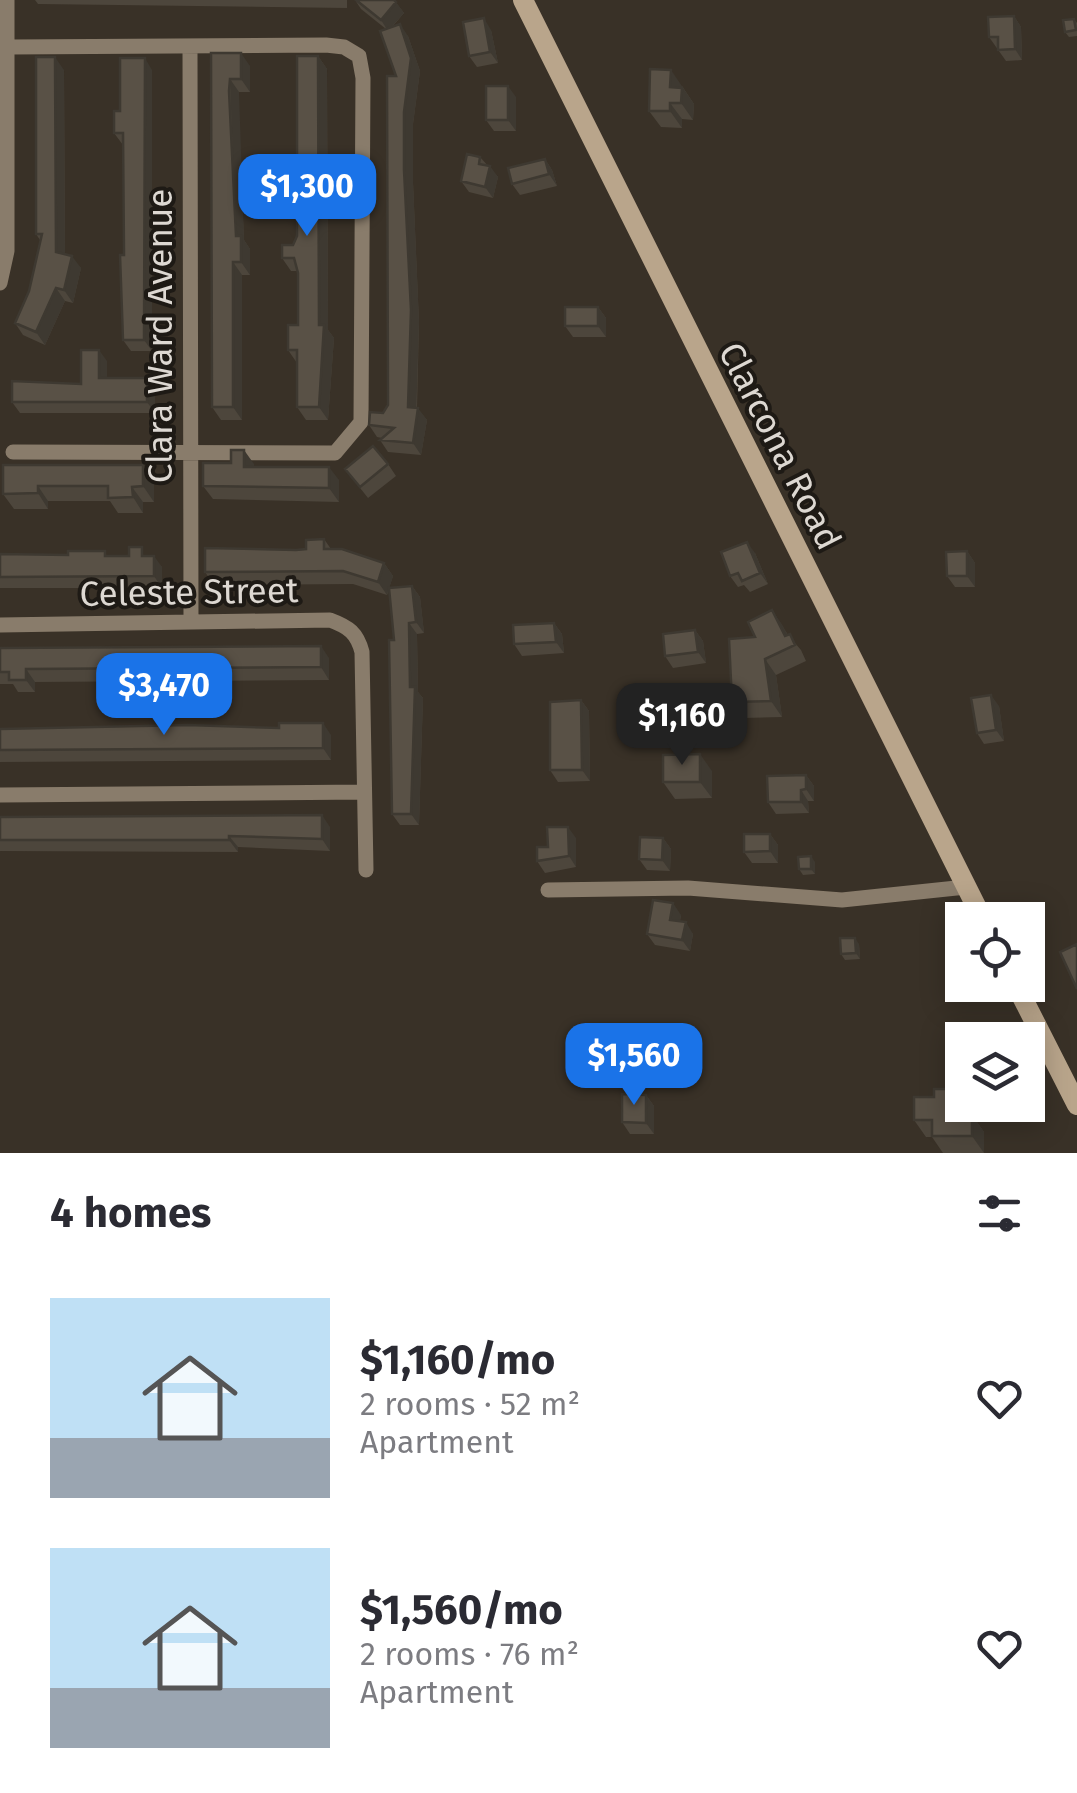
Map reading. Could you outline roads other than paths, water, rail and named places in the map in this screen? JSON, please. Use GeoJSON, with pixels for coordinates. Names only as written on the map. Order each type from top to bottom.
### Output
{"type":"FeatureCollection","features":[{"type":"Feature","properties":{"kind":"main road","name":"Clarcona Road"},"geometry":{"type":"LineString","coordinates":[[523,0],[974,902]]}},
{"type":"Feature","properties":{"kind":"main road"},"geometry":{"type":"LineString","coordinates":[[1025,1002],[1077,1105]]}},
{"type":"Feature","properties":{"kind":"street"},"geometry":{"type":"LineString","coordinates":[[0,283],[7,251],[8,0]]}},
{"type":"Feature","properties":{"kind":"street"},"geometry":{"type":"LineString","coordinates":[[10,47],[190,49],[326,45],[344,47],[359,56],[363,78],[361,422],[352,438],[335,453],[13,452]]}},
{"type":"Feature","properties":{"kind":"street","name":"Clara Ward Avenue"},"geometry":{"type":"LineString","coordinates":[[190,49],[191,622]]}},
{"type":"Feature","properties":{"kind":"street","name":"Celeste Street"},"geometry":{"type":"LineString","coordinates":[[0,625],[330,620],[347,626],[358,637],[362,652],[364,792]]}},
{"type":"Feature","properties":{"kind":"street"},"geometry":{"type":"LineString","coordinates":[[0,795],[364,792],[366,870]]}},
{"type":"Feature","properties":{"kind":"street"},"geometry":{"type":"LineString","coordinates":[[548,890],[688,888],[842,900],[966,887]]}}]}
